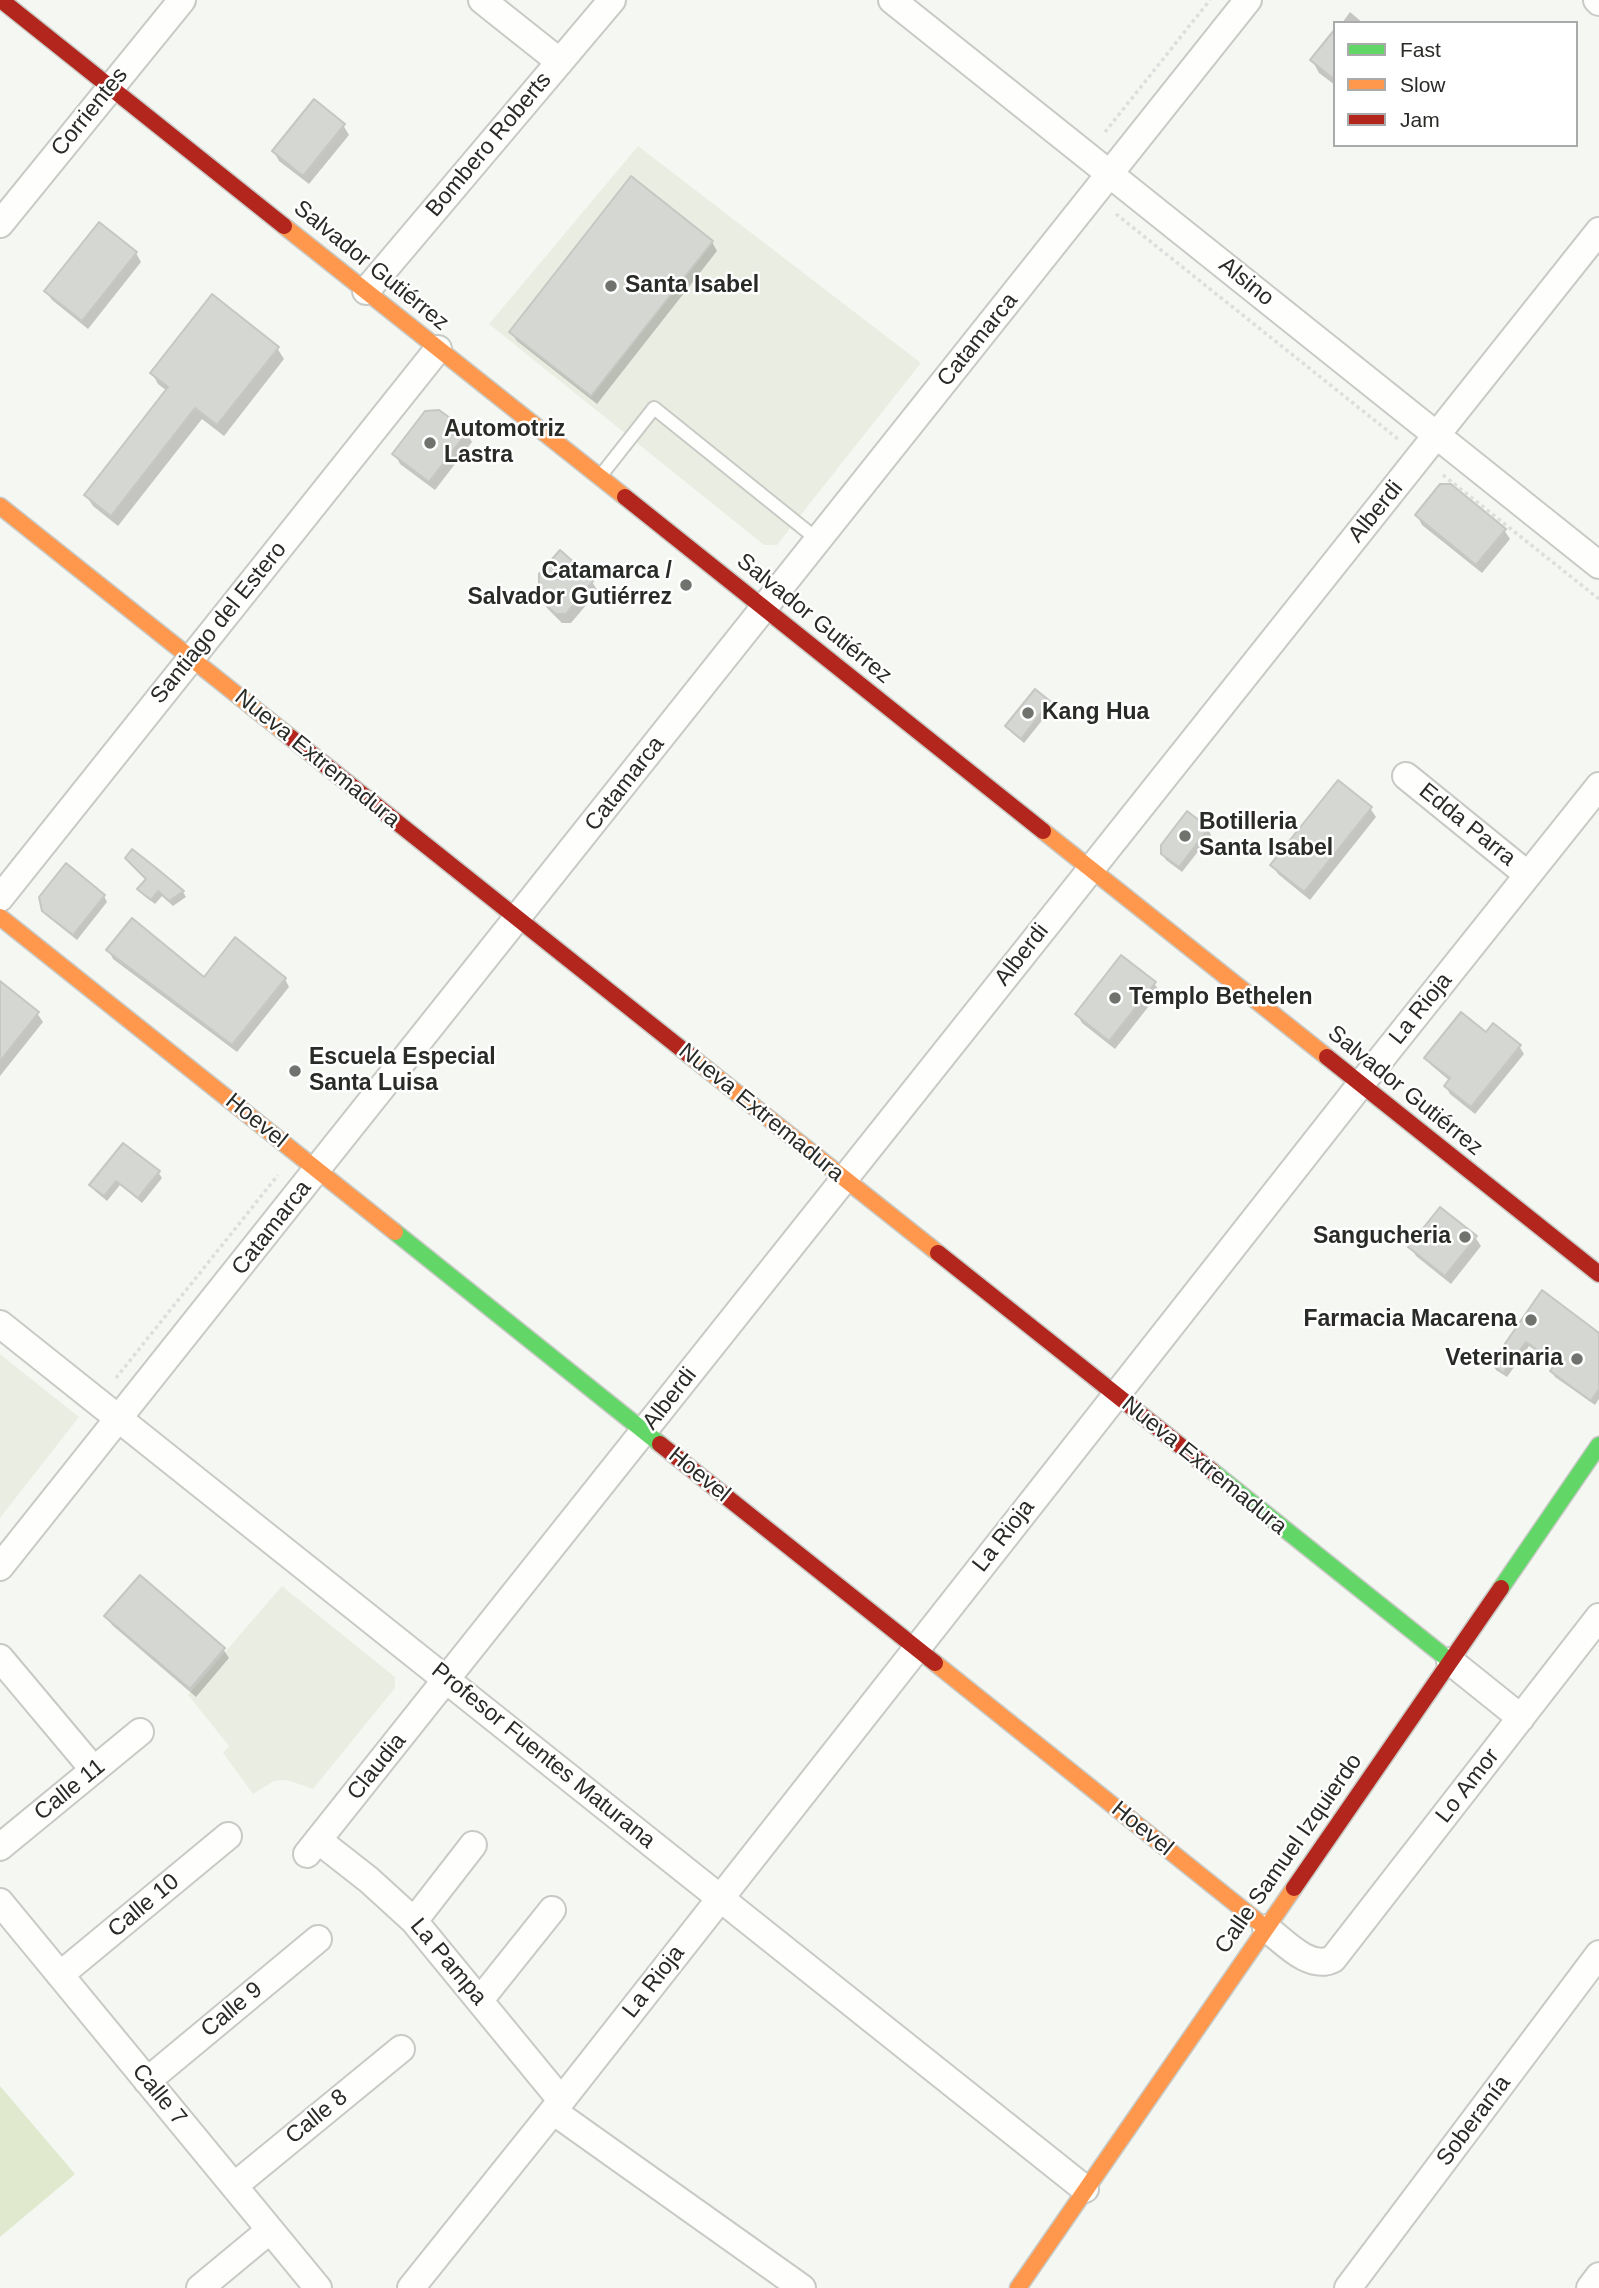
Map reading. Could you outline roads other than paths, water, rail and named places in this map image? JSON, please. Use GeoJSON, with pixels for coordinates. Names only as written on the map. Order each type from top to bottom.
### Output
{"type":"FeatureCollection","features":[{"type":"Feature","properties":{"kind":"street","name":"Salvador Gutiérrez"},"geometry":{"type":"LineString","coordinates":[[1,0],[1599,1275]]}},
{"type":"Feature","properties":{"kind":"street","name":"Corrientes"},"geometry":{"type":"LineString","coordinates":[[0,224],[182,0]]}},
{"type":"Feature","properties":{"kind":"street"},"geometry":{"type":"LineString","coordinates":[[482,0],[559,62]]}},
{"type":"Feature","properties":{"kind":"street","name":"Bombero Roberts"},"geometry":{"type":"LineString","coordinates":[[366,291],[612,0]]}},
{"type":"Feature","properties":{"kind":"street","name":"Alsino"},"geometry":{"type":"LineString","coordinates":[[892,0],[1599,565]]}},
{"type":"Feature","properties":{"kind":"street","name":"Catamarca"},"geometry":{"type":"LineString","coordinates":[[0,1567],[1248,0]]}},
{"type":"Feature","properties":{"kind":"street","name":"Alberdi"},"geometry":{"type":"LineString","coordinates":[[447,1680],[1599,231]]}},
{"type":"Feature","properties":{"kind":"street","name":"Santiago del Estero"},"geometry":{"type":"LineString","coordinates":[[0,898],[438,349]]}},
{"type":"Feature","properties":{"kind":"street","name":"Nueva Extremadura"},"geometry":{"type":"LineString","coordinates":[[0,506],[1521,1718]]}},
{"type":"Feature","properties":{"kind":"street","name":"Edda Parra"},"geometry":{"type":"LineString","coordinates":[[1406,776],[1528,875]]}},
{"type":"Feature","properties":{"kind":"street","name":"La Rioja"},"geometry":{"type":"LineString","coordinates":[[411,2288],[1360,1084],[1599,786]]}},
{"type":"Feature","properties":{"kind":"street","name":"Hoevel"},"geometry":{"type":"LineString","coordinates":[[0,917],[1266,1928],[1311,1961],[1322,1963],[1337,1955]]}},
{"type":"Feature","properties":{"kind":"street","name":"Profesor Fuentes Maturana"},"geometry":{"type":"LineString","coordinates":[[0,1324],[1086,2189]]}},
{"type":"Feature","properties":{"kind":"street","name":"Calle Samuel Izquierdo"},"geometry":{"type":"LineString","coordinates":[[1017,2288],[1599,1445]]}},
{"type":"Feature","properties":{"kind":"street","name":"Lo Amor"},"geometry":{"type":"LineString","coordinates":[[1337,1955],[1599,1618]]}},
{"type":"Feature","properties":{"kind":"street"},"geometry":{"type":"LineString","coordinates":[[0,1658],[94,1770]]}},
{"type":"Feature","properties":{"kind":"street","name":"Claudia"},"geometry":{"type":"LineString","coordinates":[[313,1847],[447,1680]]}},
{"type":"Feature","properties":{"kind":"street","name":"Calle 11"},"geometry":{"type":"LineString","coordinates":[[0,1847],[140,1732]]}},
{"type":"Feature","properties":{"kind":"street","name":"Calle 10"},"geometry":{"type":"LineString","coordinates":[[60,1975],[228,1836]]}},
{"type":"Feature","properties":{"kind":"street"},"geometry":{"type":"LineString","coordinates":[[414,1921],[473,1845]]}},
{"type":"Feature","properties":{"kind":"street","name":"La Pampa"},"geometry":{"type":"LineString","coordinates":[[313,1847],[379,1888],[414,1921],[480,2000],[557,2106],[802,2288]]}},
{"type":"Feature","properties":{"kind":"street","name":"Calle 7"},"geometry":{"type":"LineString","coordinates":[[0,1902],[318,2288]]}},
{"type":"Feature","properties":{"kind":"street"},"geometry":{"type":"LineString","coordinates":[[480,2000],[552,1910]]}},
{"type":"Feature","properties":{"kind":"street","name":"Calle 9"},"geometry":{"type":"LineString","coordinates":[[147,2081],[318,1939]]}},
{"type":"Feature","properties":{"kind":"street","name":"Soberanía"},"geometry":{"type":"LineString","coordinates":[[1348,2288],[1599,1954]]}},
{"type":"Feature","properties":{"kind":"street","name":"Calle 8"},"geometry":{"type":"LineString","coordinates":[[234,2186],[401,2049]]}},
{"type":"Feature","properties":{"kind":"street"},"geometry":{"type":"LineString","coordinates":[[200,2288],[270,2230]]}},
{"type":"Feature","properties":{"kind":"street"},"geometry":{"type":"LineString","coordinates":[[1590,2288],[1599,2276]]}},
{"type":"Feature","properties":{"kind":"lane"},"geometry":{"type":"LineString","coordinates":[[599,477],[654,408],[818,540]]}},
{"type":"Feature","properties":{"kind":"place","name":"Santa Isabel"},"geometry":{"type":"Point","coordinates":[611,286]}},
{"type":"Feature","properties":{"kind":"place","name":"Automotriz Lastra"},"geometry":{"type":"Point","coordinates":[430,443]}},
{"type":"Feature","properties":{"kind":"place","name":"Catamarca / Salvador Gutiérrez"},"geometry":{"type":"Point","coordinates":[686,585]}},
{"type":"Feature","properties":{"kind":"place","name":"Kang Hua"},"geometry":{"type":"Point","coordinates":[1028,713]}},
{"type":"Feature","properties":{"kind":"place","name":"Botilleria Santa Isabel"},"geometry":{"type":"Point","coordinates":[1185,836]}},
{"type":"Feature","properties":{"kind":"place","name":"Templo Bethelen"},"geometry":{"type":"Point","coordinates":[1115,998]}},
{"type":"Feature","properties":{"kind":"place","name":"Escuela Especial Santa Luisa"},"geometry":{"type":"Point","coordinates":[295,1071]}},
{"type":"Feature","properties":{"kind":"place","name":"Sangucheria"},"geometry":{"type":"Point","coordinates":[1465,1237]}},
{"type":"Feature","properties":{"kind":"place","name":"Farmacia Macarena"},"geometry":{"type":"Point","coordinates":[1531,1320]}},
{"type":"Feature","properties":{"kind":"place","name":"Veterinaria"},"geometry":{"type":"Point","coordinates":[1577,1359]}}]}
